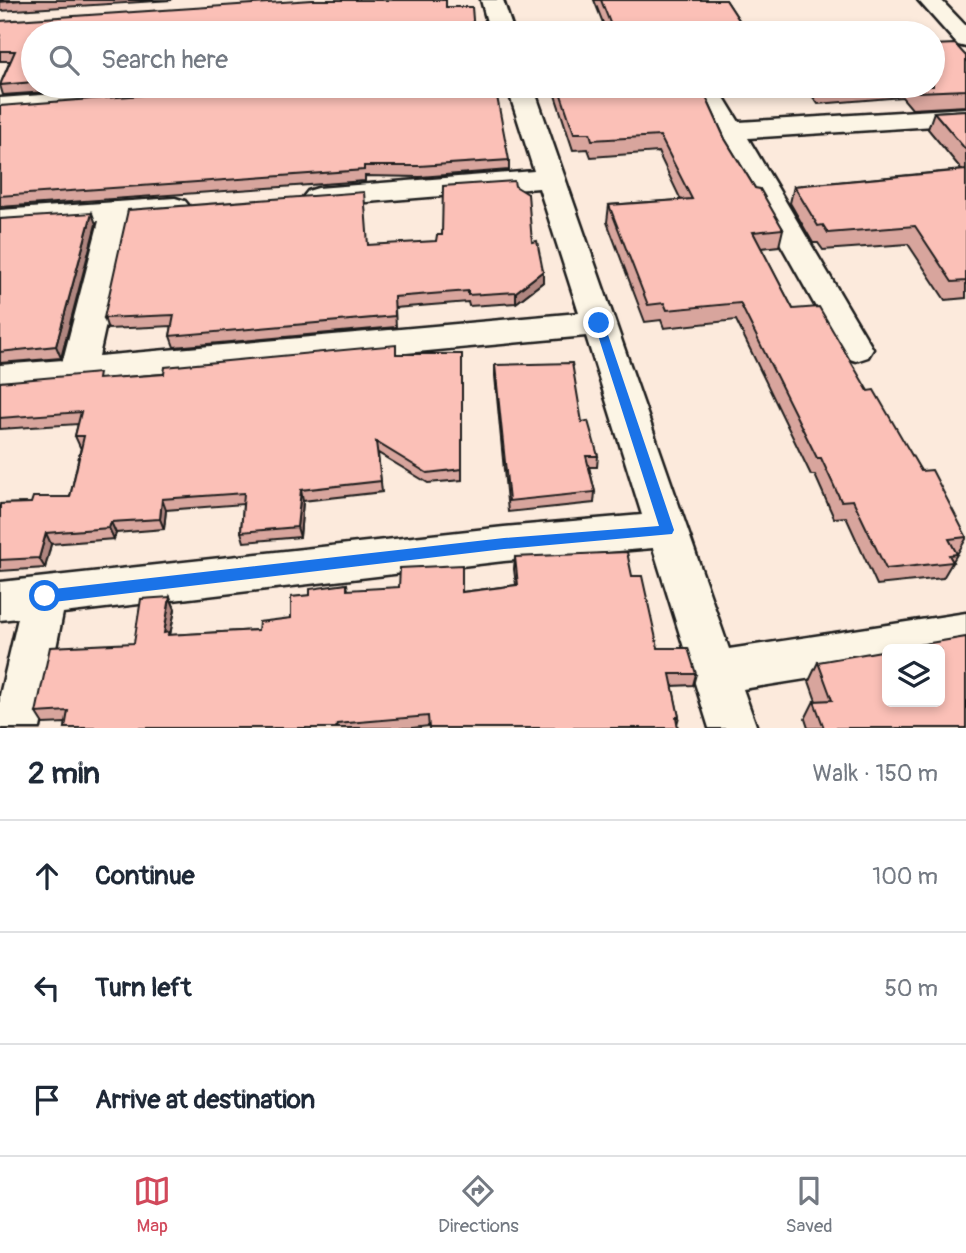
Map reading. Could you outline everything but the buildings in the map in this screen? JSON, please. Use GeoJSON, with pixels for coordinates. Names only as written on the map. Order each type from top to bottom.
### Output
{"type":"FeatureCollection","features":[{"type":"Feature","properties":{"kind":"street"},"geometry":{"type":"LineString","coordinates":[[492,0],[498,21]]}},
{"type":"Feature","properties":{"kind":"street"},"geometry":{"type":"LineString","coordinates":[[929,0],[966,40]]}},
{"type":"Feature","properties":{"kind":"street"},"geometry":{"type":"LineString","coordinates":[[945,42],[966,40]]}},
{"type":"Feature","properties":{"kind":"street"},"geometry":{"type":"LineString","coordinates":[[0,106],[105,98]]}},
{"type":"Feature","properties":{"kind":"street"},"geometry":{"type":"LineString","coordinates":[[524,98],[733,728]]}},
{"type":"Feature","properties":{"kind":"street"},"geometry":{"type":"LineString","coordinates":[[712,98],[856,349]]}},
{"type":"Feature","properties":{"kind":"street"},"geometry":{"type":"LineString","coordinates":[[731,131],[966,116]]}},
{"type":"Feature","properties":{"kind":"street"},"geometry":{"type":"LineString","coordinates":[[295,198],[551,178]]}},
{"type":"Feature","properties":{"kind":"street"},"geometry":{"type":"LineString","coordinates":[[0,219],[199,205]]}},
{"type":"Feature","properties":{"kind":"street"},"geometry":{"type":"LineString","coordinates":[[78,371],[116,211]]}},
{"type":"Feature","properties":{"kind":"street"},"geometry":{"type":"LineString","coordinates":[[0,378],[599,323]]}},
{"type":"Feature","properties":{"kind":"street"},"geometry":{"type":"LineString","coordinates":[[0,601],[491,545],[668,530]]}},
{"type":"Feature","properties":{"kind":"street"},"geometry":{"type":"LineString","coordinates":[[16,728],[45,596]]}},
{"type":"Feature","properties":{"kind":"street"},"geometry":{"type":"LineString","coordinates":[[715,672],[966,633]]}},
{"type":"Feature","properties":{"kind":"route"},"geometry":{"type":"LineString","coordinates":[[45,596],[504,544],[668,530],[599,323]]}}]}
